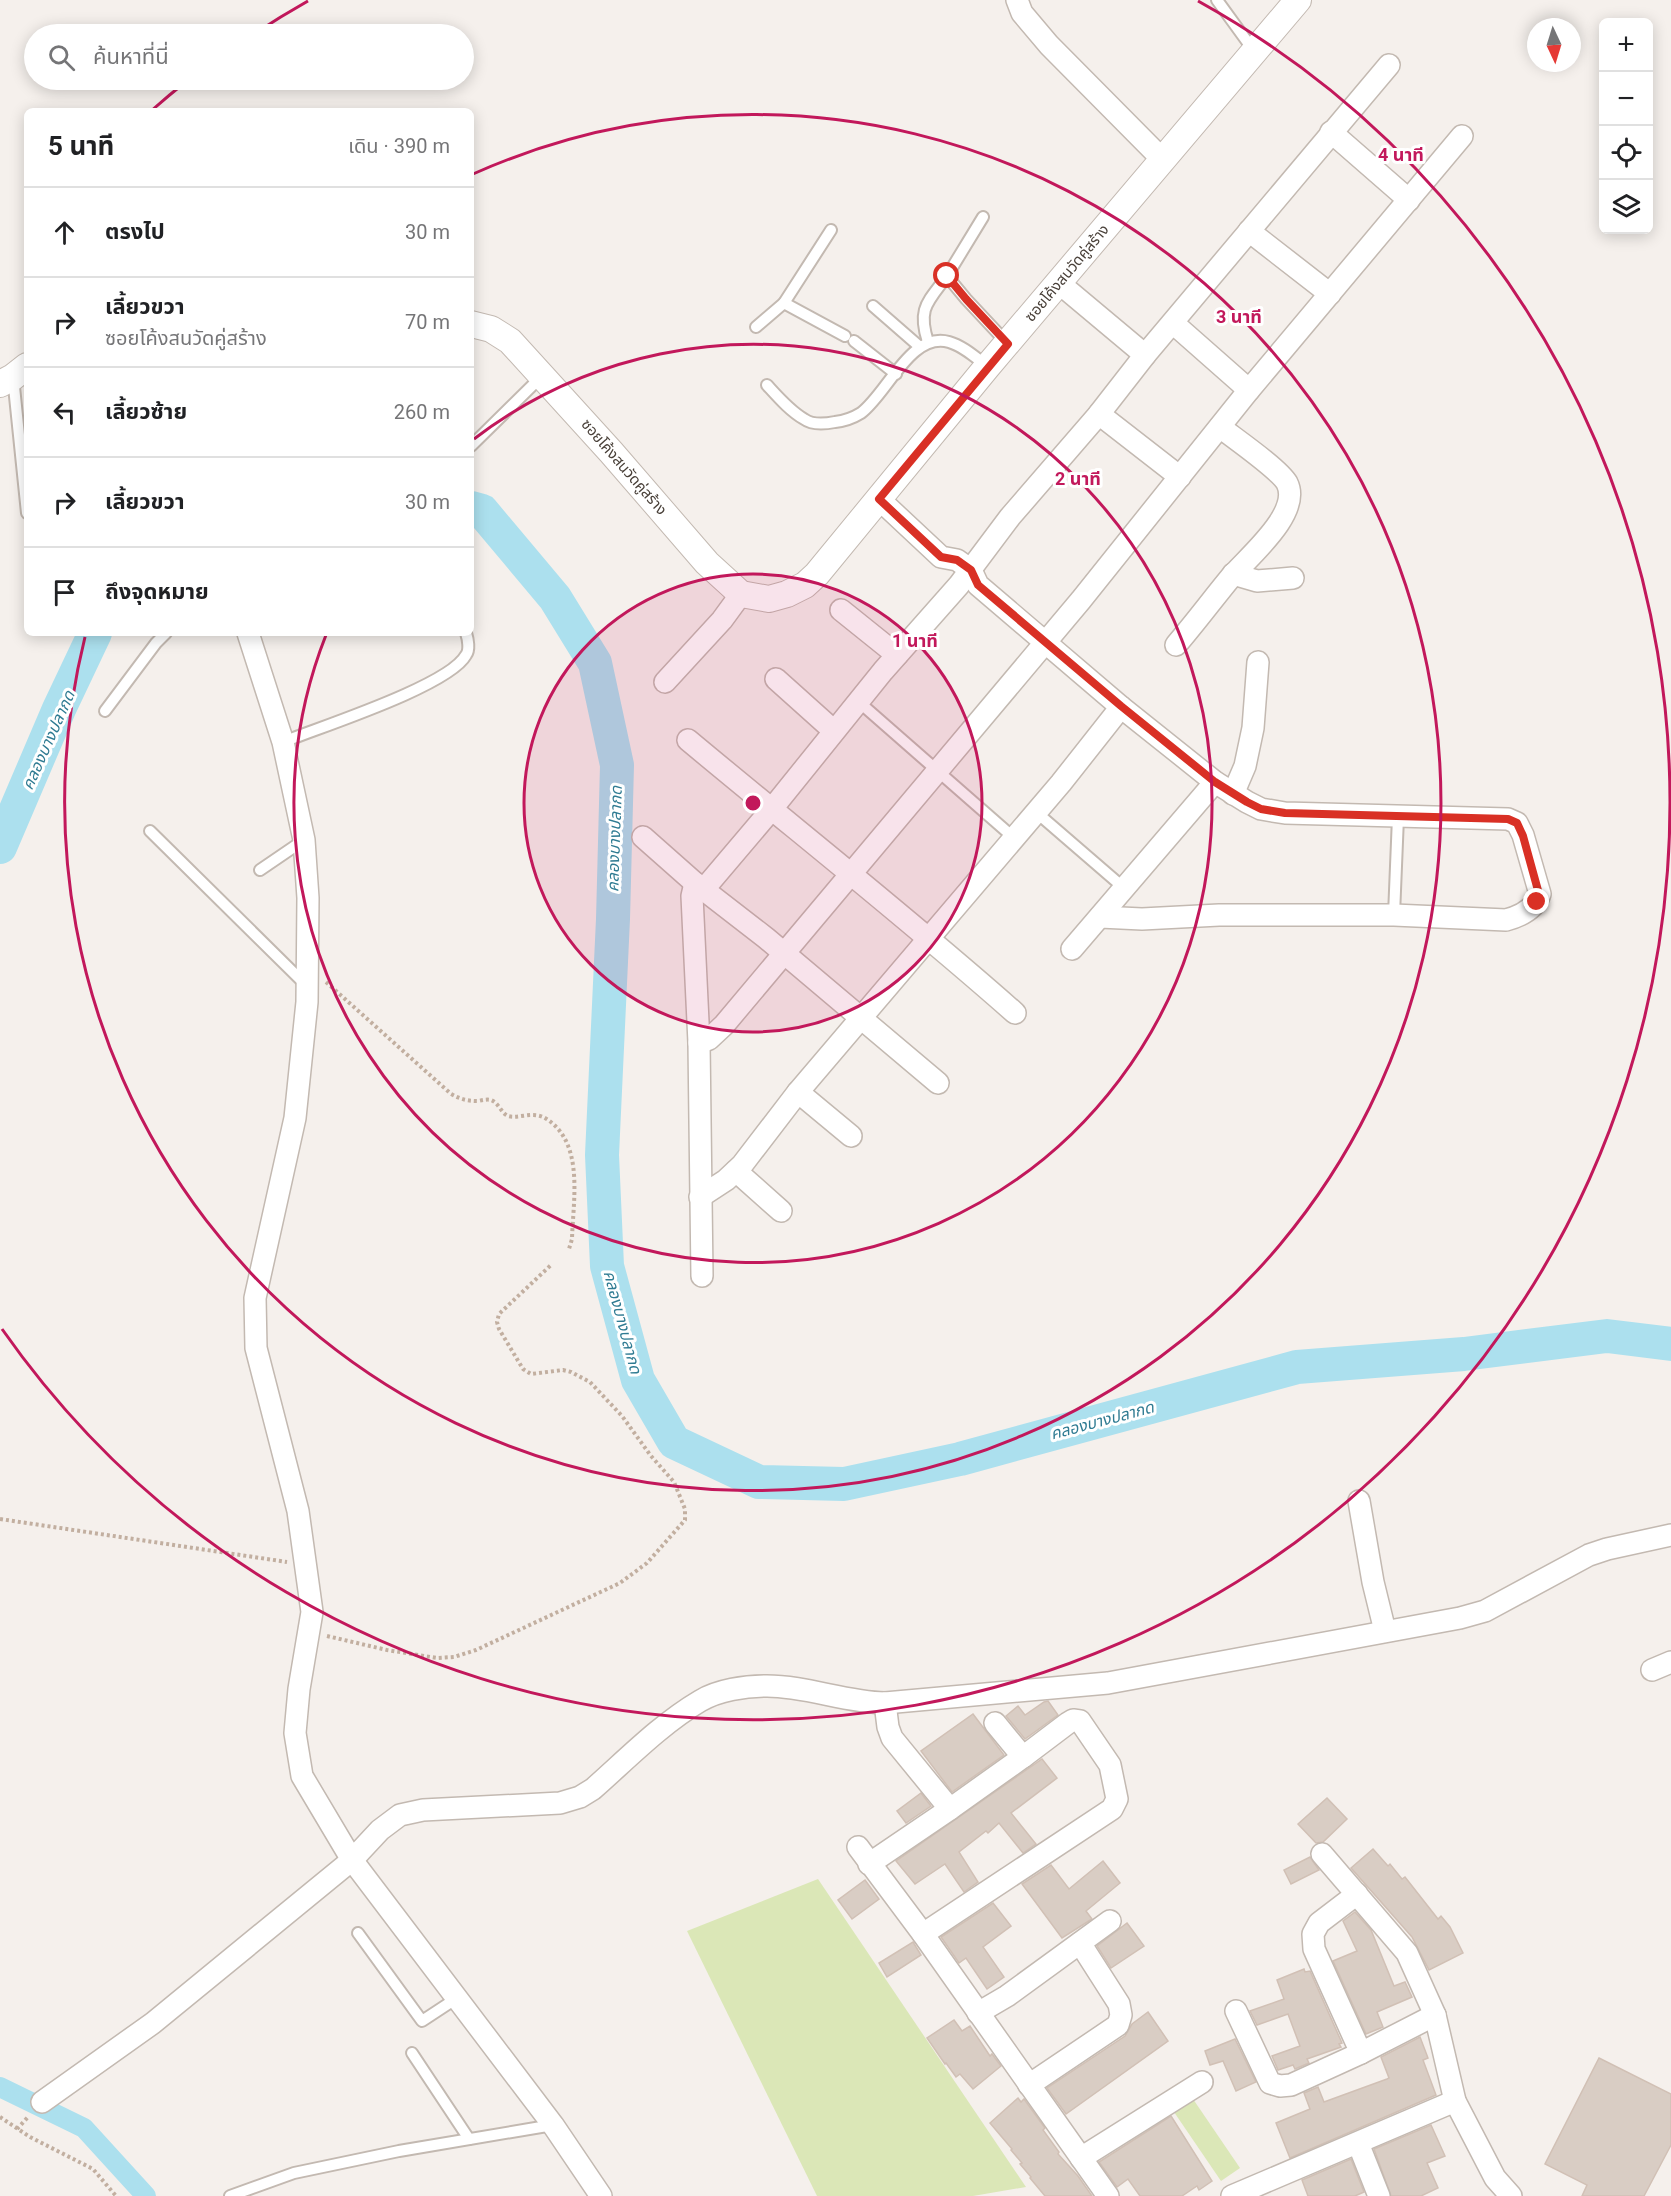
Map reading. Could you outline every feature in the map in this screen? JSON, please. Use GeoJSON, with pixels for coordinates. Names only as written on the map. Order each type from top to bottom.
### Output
{"type":"FeatureCollection","features":[{"type":"Feature","properties":{"kind":"street"},"geometry":{"type":"LineString","coordinates":[[1017,0],[1022,13],[1049,45],[1162,159]]}},
{"type":"Feature","properties":{"kind":"street","name":"ซอยโค้งสนวัดคู่สร้าง"},"geometry":{"type":"LineString","coordinates":[[474,325],[491,329],[510,341],[707,563],[741,594],[769,599],[788,594],[805,585],[818,574],[987,367],[1298,0]]}},
{"type":"Feature","properties":{"kind":"street"},"geometry":{"type":"LineString","coordinates":[[702,1276],[699,1043],[692,896],[771,810],[897,655],[969,580],[1010,517],[1099,414],[1144,355],[1389,65]]}},
{"type":"Feature","properties":{"kind":"street"},"geometry":{"type":"LineString","coordinates":[[1331,132],[1410,200]]}},
{"type":"Feature","properties":{"kind":"street"},"geometry":{"type":"LineString","coordinates":[[699,1043],[709,1039],[724,1025],[851,875],[1080,600],[1249,390],[1462,136]]}},
{"type":"Feature","properties":{"kind":"street"},"geometry":{"type":"LineString","coordinates":[[1249,231],[1330,294]]}},
{"type":"Feature","properties":{"kind":"street"},"geometry":{"type":"LineString","coordinates":[[1059,283],[1144,355]]}},
{"type":"Feature","properties":{"kind":"street"},"geometry":{"type":"LineString","coordinates":[[1173,323],[1249,390]]}},
{"type":"Feature","properties":{"kind":"street"},"geometry":{"type":"LineString","coordinates":[[1099,414],[1180,477]]}},
{"type":"Feature","properties":{"kind":"street"},"geometry":{"type":"LineString","coordinates":[[1176,645],[1233,574],[1264,543],[1283,516],[1290,495],[1286,482],[1265,462],[1220,427]]}},
{"type":"Feature","properties":{"kind":"street"},"geometry":{"type":"LineString","coordinates":[[879,499],[941,557],[944,572],[969,580],[1121,706],[1233,794],[1261,809],[1285,813],[1508,819],[1517,823],[1523,836],[1539,894],[1537,902],[1531,908],[1518,917],[1506,920],[1394,915],[1220,915],[1124,919],[1100,916]]}},
{"type":"Feature","properties":{"kind":"street"},"geometry":{"type":"LineString","coordinates":[[1233,574],[1257,581],[1293,578]]}},
{"type":"Feature","properties":{"kind":"street"},"geometry":{"type":"LineString","coordinates":[[664,682],[722,620],[741,594]]}},
{"type":"Feature","properties":{"kind":"street"},"geometry":{"type":"LineString","coordinates":[[841,610],[897,655]]}},
{"type":"Feature","properties":{"kind":"street"},"geometry":{"type":"LineString","coordinates":[[249,636],[283,742],[304,840],[308,898],[307,976],[295,1118],[255,1298],[256,1348],[298,1511],[312,1612],[299,1689],[295,1732],[302,1776],[352,1860],[553,2125],[601,2196]]}},
{"type":"Feature","properties":{"kind":"street"},"geometry":{"type":"LineString","coordinates":[[1233,794],[1245,766],[1253,728],[1258,662]]}},
{"type":"Feature","properties":{"kind":"street"},"geometry":{"type":"LineString","coordinates":[[776,679],[834,731]]}},
{"type":"Feature","properties":{"kind":"street"},"geometry":{"type":"LineString","coordinates":[[700,1197],[736,1171],[798,1092],[931,938],[1121,706]]}},
{"type":"Feature","properties":{"kind":"street"},"geometry":{"type":"LineString","coordinates":[[688,740],[771,810],[931,938],[1016,1013]]}},
{"type":"Feature","properties":{"kind":"street"},"geometry":{"type":"LineString","coordinates":[[1072,949],[1215,782]]}},
{"type":"Feature","properties":{"kind":"street"},"geometry":{"type":"LineString","coordinates":[[643,837],[938,1083]]}},
{"type":"Feature","properties":{"kind":"street"},"geometry":{"type":"LineString","coordinates":[[798,1092],[852,1136]]}},
{"type":"Feature","properties":{"kind":"street"},"geometry":{"type":"LineString","coordinates":[[736,1171],[782,1211]]}},
{"type":"Feature","properties":{"kind":"street"},"geometry":{"type":"LineString","coordinates":[[1359,1501],[1373,1582],[1385,1631]]}},
{"type":"Feature","properties":{"kind":"street"},"geometry":{"type":"LineString","coordinates":[[42,2102],[153,2024],[352,1860],[380,1830],[400,1815],[423,1810],[560,1803],[580,1797],[593,1789],[668,1724],[701,1700],[721,1693],[768,1686],[865,1702],[885,1703],[1108,1683],[1330,1644],[1385,1631],[1460,1618],[1485,1611],[1589,1555],[1671,1535]]}},
{"type":"Feature","properties":{"kind":"street"},"geometry":{"type":"LineString","coordinates":[[885,1703],[892,1738],[950,1809]]}},
{"type":"Feature","properties":{"kind":"street"},"geometry":{"type":"LineString","coordinates":[[923,1934],[1112,1809],[1116,1804],[1110,1766],[1080,1721],[1073,1720],[1068,1723],[950,1809],[864,1856],[923,1934],[1108,2196]]}},
{"type":"Feature","properties":{"kind":"street"},"geometry":{"type":"LineString","coordinates":[[995,1723],[1023,1757]]}},
{"type":"Feature","properties":{"kind":"street"},"geometry":{"type":"LineString","coordinates":[[1322,1854],[1407,1953],[1435,2016],[1455,2102],[1495,2178],[1511,2196]]}},
{"type":"Feature","properties":{"kind":"street"},"geometry":{"type":"LineString","coordinates":[[1357,1894],[1319,1923],[1313,1934],[1314,1949],[1361,2053]]}},
{"type":"Feature","properties":{"kind":"street"},"geometry":{"type":"LineString","coordinates":[[978,2013],[1007,1996],[1110,1921]]}},
{"type":"Feature","properties":{"kind":"street"},"geometry":{"type":"LineString","coordinates":[[1029,2085],[1118,2025],[1121,2016],[1119,2004],[1080,1943]]}},
{"type":"Feature","properties":{"kind":"street"},"geometry":{"type":"LineString","coordinates":[[1236,2011],[1270,2083],[1280,2086],[1291,2085],[1435,2016]]}},
{"type":"Feature","properties":{"kind":"street"},"geometry":{"type":"LineString","coordinates":[[1081,2158],[1202,2082]]}},
{"type":"Feature","properties":{"kind":"street"},"geometry":{"type":"LineString","coordinates":[[1232,2196],[1455,2102]]}},
{"type":"Feature","properties":{"kind":"street"},"geometry":{"type":"LineString","coordinates":[[1358,2143],[1379,2196]]}},
{"type":"Feature","properties":{"kind":"lane"},"geometry":{"type":"LineString","coordinates":[[1217,0],[1254,51]]}},
{"type":"Feature","properties":{"kind":"lane"},"geometry":{"type":"LineString","coordinates":[[924,345],[922,326],[926,305],[983,218]]}},
{"type":"Feature","properties":{"kind":"lane"},"geometry":{"type":"LineString","coordinates":[[756,327],[784,303],[831,230]]}},
{"type":"Feature","properties":{"kind":"lane"},"geometry":{"type":"LineString","coordinates":[[947,276],[1008,344]]}},
{"type":"Feature","properties":{"kind":"lane"},"geometry":{"type":"LineString","coordinates":[[784,303],[850,339],[896,374]]}},
{"type":"Feature","properties":{"kind":"lane"},"geometry":{"type":"LineString","coordinates":[[873,306],[924,345]]}},
{"type":"Feature","properties":{"kind":"lane"},"geometry":{"type":"LineString","coordinates":[[767,386],[805,420],[829,423],[843,421],[860,413],[878,397],[924,345],[947,342],[964,349],[987,367]]}},
{"type":"Feature","properties":{"kind":"lane"},"geometry":{"type":"LineString","coordinates":[[13,376],[24,484]]}},
{"type":"Feature","properties":{"kind":"lane"},"geometry":{"type":"LineString","coordinates":[[474,443],[542,376]]}},
{"type":"Feature","properties":{"kind":"lane"},"geometry":{"type":"LineString","coordinates":[[105,711],[163,636]]}},
{"type":"Feature","properties":{"kind":"lane"},"geometry":{"type":"LineString","coordinates":[[283,742],[416,690],[451,671],[467,655],[467,636]]}},
{"type":"Feature","properties":{"kind":"lane"},"geometry":{"type":"LineString","coordinates":[[859,702],[1013,837]]}},
{"type":"Feature","properties":{"kind":"lane"},"geometry":{"type":"LineString","coordinates":[[1036,812],[1124,888]]}},
{"type":"Feature","properties":{"kind":"lane"},"geometry":{"type":"LineString","coordinates":[[1394,915],[1398,817]]}},
{"type":"Feature","properties":{"kind":"lane"},"geometry":{"type":"LineString","coordinates":[[150,831],[307,976]]}},
{"type":"Feature","properties":{"kind":"lane"},"geometry":{"type":"LineString","coordinates":[[260,870],[304,840]]}},
{"type":"Feature","properties":{"kind":"lane"},"geometry":{"type":"LineString","coordinates":[[358,1933],[422,2021],[457,1998]]}},
{"type":"Feature","properties":{"kind":"lane"},"geometry":{"type":"LineString","coordinates":[[412,2053],[469,2139]]}},
{"type":"Feature","properties":{"kind":"lane"},"geometry":{"type":"LineString","coordinates":[[230,2196],[294,2174],[399,2151],[553,2125]]}},
{"type":"Feature","properties":{"kind":"path"},"geometry":{"type":"LineString","coordinates":[[307,976],[451,1094],[462,1100],[489,1099],[512,1117],[524,1114],[543,1117],[556,1128],[567,1142],[573,1170],[572,1239],[569,1249]]}},
{"type":"Feature","properties":{"kind":"path"},"geometry":{"type":"LineString","coordinates":[[308,1632],[387,1650],[437,1658],[454,1658],[620,1583],[647,1563],[685,1520],[685,1509],[674,1482],[651,1456],[622,1416],[590,1382],[563,1370],[531,1374],[523,1369],[499,1329],[497,1322],[499,1314],[551,1264]]}},
{"type":"Feature","properties":{"kind":"path"},"geometry":{"type":"LineString","coordinates":[[0,1519],[306,1564]]}},
{"type":"Feature","properties":{"kind":"path"},"geometry":{"type":"LineString","coordinates":[[0,2117],[93,2169],[116,2196]]}},
{"type":"Feature","properties":{"kind":"green space"},"geometry":{"type":"Polygon","coordinates":[[[818,1879],[1026,2187],[973,2196],[817,2196],[687,1931],[818,1879]]]}},
{"type":"Feature","properties":{"kind":"green space"},"geometry":{"type":"Polygon","coordinates":[[[1193,2099],[1240,2168],[1221,2181],[1174,2112],[1193,2099]]]}},
{"type":"Feature","properties":{"kind":"building"},"geometry":{"type":"Polygon","coordinates":[[[1048,1701],[1058,1715],[1025,1739],[1006,1716],[1018,1706],[1025,1715],[1048,1701]]]}},
{"type":"Feature","properties":{"kind":"building"},"geometry":{"type":"Polygon","coordinates":[[[973,1714],[1004,1755],[952,1792],[921,1751],[973,1714]]]}},
{"type":"Feature","properties":{"kind":"building"},"geometry":{"type":"Polygon","coordinates":[[[1042,1759],[1057,1778],[1011,1813],[1036,1844],[1023,1853],[999,1823],[959,1852],[978,1882],[964,1892],[945,1864],[915,1884],[896,1861],[1042,1759]]]}},
{"type":"Feature","properties":{"kind":"building"},"geometry":{"type":"Polygon","coordinates":[[[921,1793],[931,1806],[906,1823],[897,1811],[921,1793]]]}},
{"type":"Feature","properties":{"kind":"building"},"geometry":{"type":"Polygon","coordinates":[[[1327,1798],[1347,1819],[1323,1842],[1316,1843],[1298,1824],[1327,1798]]]}},
{"type":"Feature","properties":{"kind":"building"},"geometry":{"type":"Polygon","coordinates":[[[1373,1849],[1402,1879],[1405,1877],[1438,1919],[1441,1916],[1450,1927],[1463,1953],[1429,1970],[1412,1937],[1351,1868],[1373,1849]]]}},
{"type":"Feature","properties":{"kind":"building"},"geometry":{"type":"Polygon","coordinates":[[[1310,1857],[1319,1870],[1291,1884],[1284,1870],[1310,1857]]]}},
{"type":"Feature","properties":{"kind":"building"},"geometry":{"type":"Polygon","coordinates":[[[1103,1861],[1120,1883],[1086,1911],[1092,1919],[1062,1938],[1022,1884],[1051,1865],[1069,1889],[1103,1861]]]}},
{"type":"Feature","properties":{"kind":"building"},"geometry":{"type":"Polygon","coordinates":[[[865,1880],[879,1899],[852,1919],[838,1900],[865,1880]]]}},
{"type":"Feature","properties":{"kind":"building"},"geometry":{"type":"Polygon","coordinates":[[[993,1903],[1011,1926],[983,1947],[1004,1977],[987,1989],[966,1958],[959,1963],[941,1937],[993,1903]]]}},
{"type":"Feature","properties":{"kind":"building"},"geometry":{"type":"Polygon","coordinates":[[[1355,1912],[1371,1930],[1394,1986],[1405,1982],[1412,1997],[1377,2012],[1383,2027],[1366,2034],[1333,1961],[1357,1951],[1343,1921],[1355,1912]]]}},
{"type":"Feature","properties":{"kind":"building"},"geometry":{"type":"Polygon","coordinates":[[[1127,1923],[1144,1946],[1111,1968],[1097,1946],[1127,1923]]]}},
{"type":"Feature","properties":{"kind":"building"},"geometry":{"type":"Polygon","coordinates":[[[913,1942],[921,1955],[887,1977],[879,1963],[913,1942]]]}},
{"type":"Feature","properties":{"kind":"building"},"geometry":{"type":"Polygon","coordinates":[[[1304,1969],[1305,1972],[1310,1971],[1342,2043],[1339,2044],[1341,2047],[1307,2059],[1309,2063],[1295,2069],[1293,2065],[1278,2070],[1272,2056],[1300,2046],[1288,2014],[1257,2025],[1250,2011],[1284,1999],[1277,1980],[1304,1969]]]}},
{"type":"Feature","properties":{"kind":"building"},"geometry":{"type":"Polygon","coordinates":[[[1148,2012],[1168,2041],[1066,2114],[1047,2088],[1125,2036],[1132,2024],[1148,2012]]]}},
{"type":"Feature","properties":{"kind":"building"},"geometry":{"type":"Polygon","coordinates":[[[954,2020],[962,2031],[970,2026],[990,2056],[992,2054],[1001,2066],[973,2089],[960,2074],[956,2077],[927,2038],[954,2020]]]}},
{"type":"Feature","properties":{"kind":"building"},"geometry":{"type":"Polygon","coordinates":[[[1420,2037],[1428,2058],[1423,2060],[1436,2095],[1290,2158],[1276,2123],[1310,2109],[1304,2093],[1318,2087],[1324,2102],[1387,2079],[1389,2078],[1381,2057],[1420,2037]]]}},
{"type":"Feature","properties":{"kind":"building"},"geometry":{"type":"Polygon","coordinates":[[[1235,2039],[1256,2082],[1236,2091],[1223,2061],[1210,2065],[1205,2051],[1235,2039]]]}},
{"type":"Feature","properties":{"kind":"building"},"geometry":{"type":"Polygon","coordinates":[[[1599,2058],[1671,2094],[1671,2145],[1644,2196],[1582,2196],[1587,2185],[1545,2164],[1599,2058]]]}},
{"type":"Feature","properties":{"kind":"building"},"geometry":{"type":"Polygon","coordinates":[[[1018,2098],[1021,2102],[1024,2099],[1045,2128],[1043,2130],[1059,2152],[1058,2154],[1092,2196],[1045,2196],[1030,2178],[1012,2149],[990,2123],[1018,2098]]]}},
{"type":"Feature","properties":{"kind":"building"},"geometry":{"type":"Polygon","coordinates":[[[1171,2116],[1212,2181],[1199,2190],[1197,2186],[1182,2196],[1140,2196],[1128,2179],[1117,2187],[1099,2162],[1171,2116]]]}},
{"type":"Feature","properties":{"kind":"building"},"geometry":{"type":"Polygon","coordinates":[[[1431,2125],[1445,2156],[1427,2163],[1438,2188],[1421,2196],[1391,2196],[1374,2149],[1431,2125]]]}},
{"type":"Feature","properties":{"kind":"building"},"geometry":{"type":"Polygon","coordinates":[[[1351,2159],[1364,2192],[1355,2196],[1308,2196],[1302,2180],[1351,2159]]]}},
{"type":"Feature","properties":{"kind":"waterway","name":"คลองบางปลากด"},"geometry":{"type":"LineString","coordinates":[[474,509],[482,511],[555,598],[595,663],[617,765],[613,919],[602,1155],[607,1266],[638,1380],[674,1442],[759,1482],[844,1484],[960,1459],[1297,1367],[1464,1354],[1607,1336],[1671,1344]]}},
{"type":"Feature","properties":{"kind":"waterway","name":"คลองบางปลากด"},"geometry":{"type":"LineString","coordinates":[[0,847],[59,709],[94,636]]}},
{"type":"Feature","properties":{"kind":"waterway"},"geometry":{"type":"LineString","coordinates":[[0,2087],[84,2128],[146,2196]]}},
{"type":"Feature","properties":{"kind":"route"},"geometry":{"type":"LineString","coordinates":[[947,276],[1008,344],[879,499],[941,557],[957,560],[971,570],[978,585],[1044,642],[1225,789],[1261,809],[1285,813],[1508,819],[1517,823],[1523,836],[1539,894],[1537,902]]}}]}
